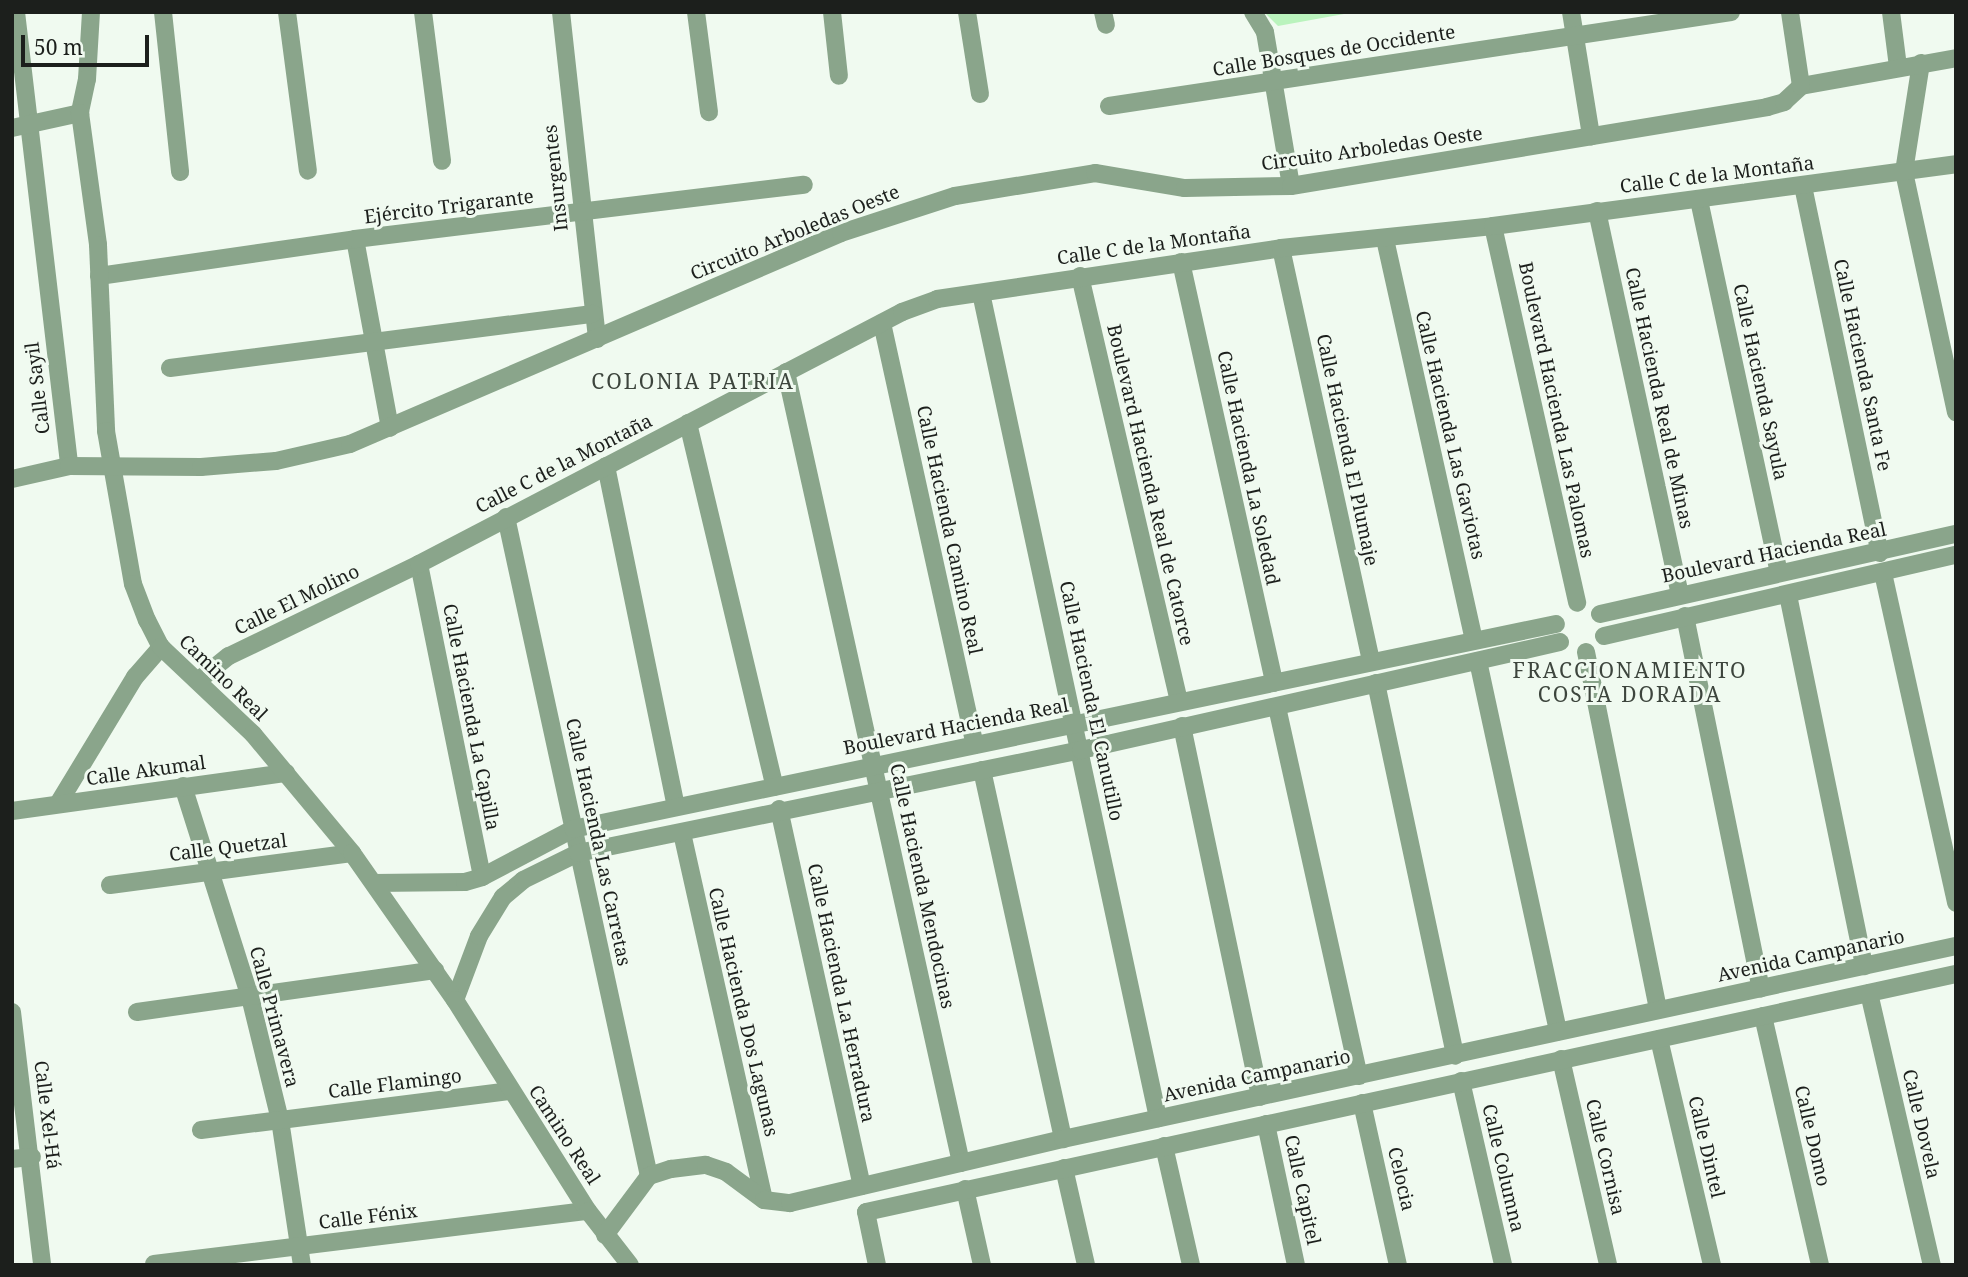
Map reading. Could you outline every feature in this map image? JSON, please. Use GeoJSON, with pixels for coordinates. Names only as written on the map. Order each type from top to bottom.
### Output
{"type":"FeatureCollection","features":[{"type":"Feature","properties":{"kind":"street","name":"Calle Sayil"},"geometry":{"type":"LineString","coordinates":[[16,12],[20,127],[69,466]]}},
{"type":"Feature","properties":{"kind":"street","name":"Camino Real"},"geometry":{"type":"LineString","coordinates":[[91,12],[87,79],[80,113],[99,276],[111,464],[133,584],[161,647],[199,680],[286,773],[374,883],[455,1000],[588,1211],[630,1265]]}},
{"type":"Feature","properties":{"kind":"street"},"geometry":{"type":"LineString","coordinates":[[163,12],[180,172]]}},
{"type":"Feature","properties":{"kind":"street"},"geometry":{"type":"LineString","coordinates":[[287,12],[308,171]]}},
{"type":"Feature","properties":{"kind":"street"},"geometry":{"type":"LineString","coordinates":[[423,12],[442,161]]}},
{"type":"Feature","properties":{"kind":"street","name":"Insurgentes"},"geometry":{"type":"LineString","coordinates":[[561,12],[580,213],[597,339]]}},
{"type":"Feature","properties":{"kind":"street"},"geometry":{"type":"LineString","coordinates":[[696,12],[709,112]]}},
{"type":"Feature","properties":{"kind":"street"},"geometry":{"type":"LineString","coordinates":[[832,12],[839,76]]}},
{"type":"Feature","properties":{"kind":"street"},"geometry":{"type":"LineString","coordinates":[[967,12],[979,94]]}},
{"type":"Feature","properties":{"kind":"street"},"geometry":{"type":"LineString","coordinates":[[1253,12],[1265,32],[1291,186]]}},
{"type":"Feature","properties":{"kind":"street"},"geometry":{"type":"LineString","coordinates":[[1572,12],[1591,136]]}},
{"type":"Feature","properties":{"kind":"street","name":"Calle Bosques de Occidente"},"geometry":{"type":"LineString","coordinates":[[1110,106],[1731,12]]}},
{"type":"Feature","properties":{"kind":"street"},"geometry":{"type":"LineString","coordinates":[[1790,12],[1801,86],[1956,58]]}},
{"type":"Feature","properties":{"kind":"street"},"geometry":{"type":"LineString","coordinates":[[1891,12],[1898,67]]}},
{"type":"Feature","properties":{"kind":"street"},"geometry":{"type":"LineString","coordinates":[[1921,63],[1904,172],[1956,412]]}},
{"type":"Feature","properties":{"kind":"street","name":"Circuito Arboledas Oeste"},"geometry":{"type":"LineString","coordinates":[[12,479],[69,466],[111,464],[188,468],[276,461],[350,444],[841,233],[955,196],[1095,173],[1185,188],[1291,186],[1767,107],[1784,102],[1801,86]]}},
{"type":"Feature","properties":{"kind":"street"},"geometry":{"type":"LineString","coordinates":[[20,127],[80,113]]}},
{"type":"Feature","properties":{"kind":"street","name":"Calle C de la Montaña"},"geometry":{"type":"LineString","coordinates":[[419,564],[786,372],[882,323],[937,299],[1282,248],[1493,226],[1956,164]]}},
{"type":"Feature","properties":{"kind":"street","name":"Ejército Trigarante"},"geometry":{"type":"LineString","coordinates":[[99,276],[355,239],[804,185]]}},
{"type":"Feature","properties":{"kind":"street","name":"Calle Hacienda Santa Fe"},"geometry":{"type":"LineString","coordinates":[[1803,186],[1880,553]]}},
{"type":"Feature","properties":{"kind":"street","name":"Calle Hacienda Sayula"},"geometry":{"type":"LineString","coordinates":[[1699,200],[1779,573]]}},
{"type":"Feature","properties":{"kind":"street","name":"Calle Hacienda Real de Minas"},"geometry":{"type":"LineString","coordinates":[[1597,211],[1680,594]]}},
{"type":"Feature","properties":{"kind":"street","name":"Boulevard Hacienda Las Palomas"},"geometry":{"type":"LineString","coordinates":[[1493,226],[1577,603]]}},
{"type":"Feature","properties":{"kind":"street"},"geometry":{"type":"LineString","coordinates":[[355,239],[390,428]]}},
{"type":"Feature","properties":{"kind":"street","name":"Calle Hacienda Las Gaviotas"},"geometry":{"type":"LineString","coordinates":[[1385,239],[1474,639]]}},
{"type":"Feature","properties":{"kind":"street","name":"Calle Hacienda El Plumaje"},"geometry":{"type":"LineString","coordinates":[[1282,248],[1371,660]]}},
{"type":"Feature","properties":{"kind":"street","name":"Calle Hacienda La Soledad"},"geometry":{"type":"LineString","coordinates":[[1181,262],[1274,683]]}},
{"type":"Feature","properties":{"kind":"street","name":"Boulevard Hacienda Real de Catorce"},"geometry":{"type":"LineString","coordinates":[[1080,276],[1179,702]]}},
{"type":"Feature","properties":{"kind":"street","name":"Calle Hacienda El Canutillo"},"geometry":{"type":"LineString","coordinates":[[981,293],[1158,1118]]}},
{"type":"Feature","properties":{"kind":"street"},"geometry":{"type":"LineString","coordinates":[[170,368],[593,314]]}},
{"type":"Feature","properties":{"kind":"street","name":"Calle Hacienda Camino Real"},"geometry":{"type":"LineString","coordinates":[[882,323],[975,745]]}},
{"type":"Feature","properties":{"kind":"street","name":"Calle Hacienda Mendocinas"},"geometry":{"type":"LineString","coordinates":[[786,372],[961,1163]]}},
{"type":"Feature","properties":{"kind":"street"},"geometry":{"type":"LineString","coordinates":[[688,423],[775,787]]}},
{"type":"Feature","properties":{"kind":"street"},"geometry":{"type":"LineString","coordinates":[[606,466],[676,807]]}},
{"type":"Feature","properties":{"kind":"street","name":"Calle Hacienda Las Carretas"},"geometry":{"type":"LineString","coordinates":[[506,517],[649,1175]]}},
{"type":"Feature","properties":{"kind":"street","name":"Boulevard Hacienda Real"},"geometry":{"type":"LineString","coordinates":[[1601,614],[1680,594],[1880,553],[1956,534]]}},
{"type":"Feature","properties":{"kind":"street"},"geometry":{"type":"LineString","coordinates":[[1586,652],[1604,636],[1956,555]]}},
{"type":"Feature","properties":{"kind":"street","name":"Calle El Molino"},"geometry":{"type":"LineString","coordinates":[[199,680],[229,656],[419,564]]}},
{"type":"Feature","properties":{"kind":"street","name":"Calle Hacienda La Capilla"},"geometry":{"type":"LineString","coordinates":[[419,564],[482,877]]}},
{"type":"Feature","properties":{"kind":"street"},"geometry":{"type":"LineString","coordinates":[[1883,573],[1956,903]]}},
{"type":"Feature","properties":{"kind":"street"},"geometry":{"type":"LineString","coordinates":[[1788,595],[1864,966]]}},
{"type":"Feature","properties":{"kind":"street"},"geometry":{"type":"LineString","coordinates":[[1586,652],[1567,649],[1560,642],[1556,624],[1560,614],[1577,603],[1590,605],[1601,614],[1604,636]]}},
{"type":"Feature","properties":{"kind":"street"},"geometry":{"type":"LineString","coordinates":[[1685,616],[1761,988]]}},
{"type":"Feature","properties":{"kind":"street","name":"Boulevard Hacienda Real"},"geometry":{"type":"LineString","coordinates":[[374,883],[465,882],[482,877],[573,829],[775,787],[873,763],[975,745],[1274,683],[1371,660],[1556,624]]}},
{"type":"Feature","properties":{"kind":"street"},"geometry":{"type":"LineString","coordinates":[[455,1000],[479,936],[503,897],[523,880],[578,853],[779,809],[1081,750],[1560,642]]}},
{"type":"Feature","properties":{"kind":"street"},"geometry":{"type":"LineString","coordinates":[[58,804],[135,677],[161,647]]}},
{"type":"Feature","properties":{"kind":"street"},"geometry":{"type":"LineString","coordinates":[[1586,652],[1657,1010]]}},
{"type":"Feature","properties":{"kind":"street"},"geometry":{"type":"LineString","coordinates":[[1478,661],[1558,1031]]}},
{"type":"Feature","properties":{"kind":"street"},"geometry":{"type":"LineString","coordinates":[[1376,683],[1455,1056]]}},
{"type":"Feature","properties":{"kind":"street"},"geometry":{"type":"LineString","coordinates":[[1277,707],[1359,1076]]}},
{"type":"Feature","properties":{"kind":"street"},"geometry":{"type":"LineString","coordinates":[[1182,726],[1260,1097]]}},
{"type":"Feature","properties":{"kind":"street"},"geometry":{"type":"LineString","coordinates":[[982,770],[1063,1139]]}},
{"type":"Feature","properties":{"kind":"street","name":"Calle Akumal"},"geometry":{"type":"LineString","coordinates":[[12,811],[286,773]]}},
{"type":"Feature","properties":{"kind":"street","name":"Calle Primavera"},"geometry":{"type":"LineString","coordinates":[[183,786],[208,872],[250,997],[280,1120],[302,1265]]}},
{"type":"Feature","properties":{"kind":"street","name":"Calle Hacienda La Herradura"},"geometry":{"type":"LineString","coordinates":[[779,809],[862,1186]]}},
{"type":"Feature","properties":{"kind":"street","name":"Calle Hacienda Dos Lagunas"},"geometry":{"type":"LineString","coordinates":[[682,832],[764,1200]]}},
{"type":"Feature","properties":{"kind":"street","name":"Calle Quetzal"},"geometry":{"type":"LineString","coordinates":[[110,885],[352,853]]}},
{"type":"Feature","properties":{"kind":"street","name":"Avenida Campanario"},"geometry":{"type":"LineString","coordinates":[[764,1200],[790,1203],[1158,1118],[1956,946]]}},
{"type":"Feature","properties":{"kind":"street"},"geometry":{"type":"LineString","coordinates":[[136,1012],[435,970]]}},
{"type":"Feature","properties":{"kind":"street"},"geometry":{"type":"LineString","coordinates":[[877,1265],[866,1212],[1956,974]]}},
{"type":"Feature","properties":{"kind":"street","name":"Calle Dovela"},"geometry":{"type":"LineString","coordinates":[[1868,993],[1932,1265]]}},
{"type":"Feature","properties":{"kind":"street","name":"Calle Xel-Há"},"geometry":{"type":"LineString","coordinates":[[12,1012],[32,1157],[41,1265]]}},
{"type":"Feature","properties":{"kind":"street","name":"Calle Domo"},"geometry":{"type":"LineString","coordinates":[[1763,1016],[1820,1265]]}},
{"type":"Feature","properties":{"kind":"street","name":"Calle Dintel"},"geometry":{"type":"LineString","coordinates":[[1660,1039],[1712,1265]]}},
{"type":"Feature","properties":{"kind":"street","name":"Calle Cornisa"},"geometry":{"type":"LineString","coordinates":[[1561,1059],[1608,1265]]}},
{"type":"Feature","properties":{"kind":"street","name":"Calle Columna"},"geometry":{"type":"LineString","coordinates":[[1461,1082],[1503,1265]]}},
{"type":"Feature","properties":{"kind":"street","name":"Calle Flamingo"},"geometry":{"type":"LineString","coordinates":[[201,1130],[511,1091]]}},
{"type":"Feature","properties":{"kind":"street","name":"Celocia"},"geometry":{"type":"LineString","coordinates":[[1362,1103],[1398,1265]]}},
{"type":"Feature","properties":{"kind":"street","name":"Calle Capitel"},"geometry":{"type":"LineString","coordinates":[[1266,1124],[1296,1265]]}},
{"type":"Feature","properties":{"kind":"street"},"geometry":{"type":"LineString","coordinates":[[1164,1146],[1191,1265]]}},
{"type":"Feature","properties":{"kind":"street"},"geometry":{"type":"LineString","coordinates":[[12,1159],[32,1157]]}},
{"type":"Feature","properties":{"kind":"street"},"geometry":{"type":"LineString","coordinates":[[606,1235],[649,1175],[706,1165],[726,1171],[764,1200]]}},
{"type":"Feature","properties":{"kind":"street"},"geometry":{"type":"LineString","coordinates":[[1064,1168],[1086,1265]]}},
{"type":"Feature","properties":{"kind":"street"},"geometry":{"type":"LineString","coordinates":[[965,1189],[982,1265]]}},
{"type":"Feature","properties":{"kind":"street","name":"Calle Fénix"},"geometry":{"type":"LineString","coordinates":[[154,1264],[588,1211]]}},
{"type":"Feature","properties":{"kind":"green space"},"geometry":{"type":"Polygon","coordinates":[[[1264,12],[1355,12],[1278,26],[1264,12]]]}},
{"type":"Feature","properties":{"kind":"district","name":"COLONIA PATRIA"},"geometry":{"type":"Point","coordinates":[693,381]}},
{"type":"Feature","properties":{"kind":"district","name":"FRACCIONAMIENTO COSTA DORADA"},"geometry":{"type":"Point","coordinates":[1630,682]}}]}
